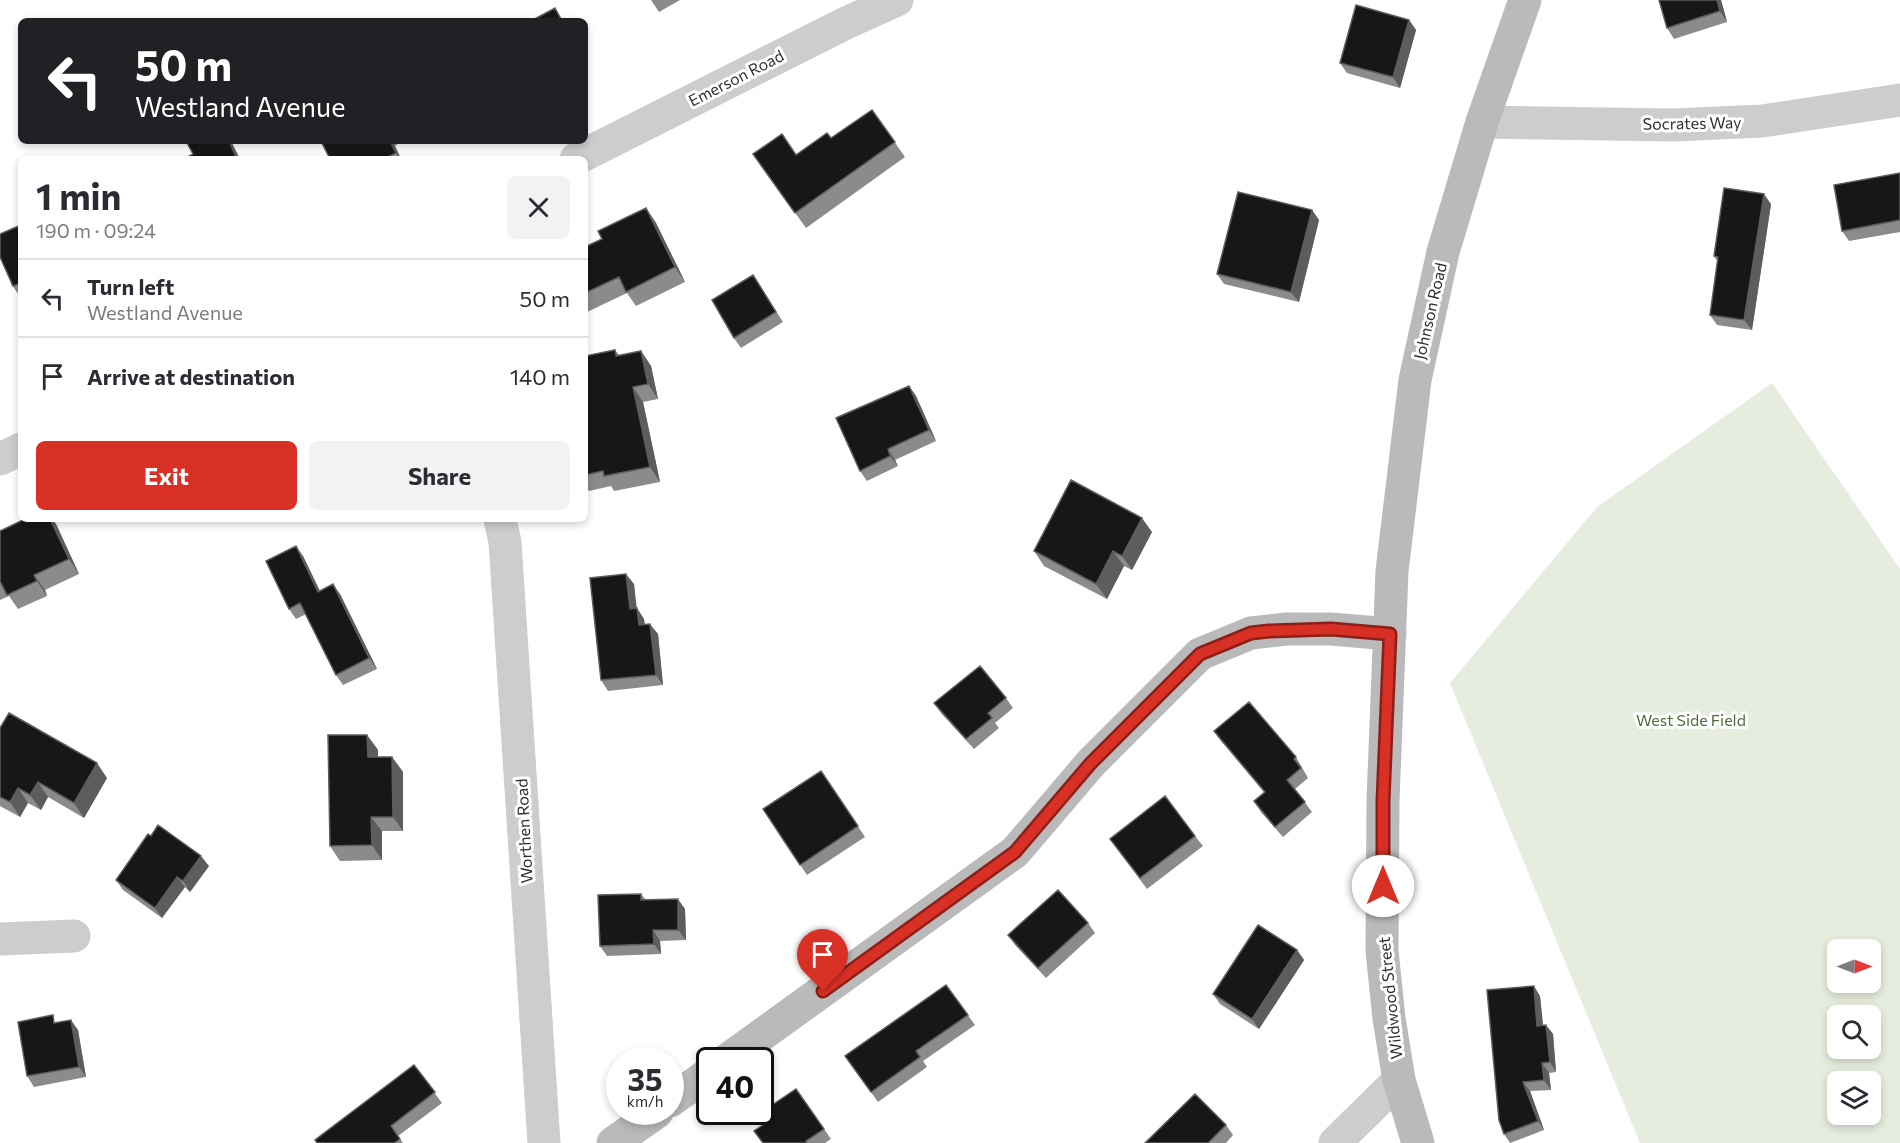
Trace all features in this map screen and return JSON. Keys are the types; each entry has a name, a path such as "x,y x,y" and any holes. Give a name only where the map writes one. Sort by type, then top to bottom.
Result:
{"street":[{"name":"Emerson Road","path":"582,156 836,28 897,0"},
{"name":"Johnson Road","path":"1390,634 1392,571 1414,380 1443,252 1482,122 1525,0"},
{"name":"Socrates Way","path":"1482,122 1674,125 1762,122 1900,100"},
{"path":"0,459 18,450"},
{"name":"Worthen Road","path":"501,522 504,542 517,722 544,1143"},
{"path":"745,1047 1015,852 1091,763 1200,654 1251,633 1275,630 1331,629 1390,634"},
{"name":"Wildwood Street","path":"1390,634 1383,801 1382,951 1389,1018 1399,1080 1418,1143"},
{"path":"0,939 74,936"},
{"path":"1335,1143 1399,1080"},
{"path":"613,1143 639,1125"}],"green space":[{"name":"West Side Field","path":"1772,383 1900,569 1900,1143 1640,1143 1450,683 1597,507"}],"building":[{"path":"1659,0 1717,0 1720,11 1667,28"},
{"path":"1356,5 1409,20 1393,77 1340,63"},
{"path":"555,8 560,18 537,18"},
{"path":"872,110 895,142 795,213 753,154 782,134 796,155 827,133 831,138"},
{"path":"188,144 230,144 236,156 189,156 193,154"},
{"path":"322,144 392,144 396,153 390,156 328,156"},
{"path":"1900,173 1900,220 1842,231 1834,185"},
{"path":"1724,188 1764,194 1744,320 1710,315 1718,257 1714,256"},
{"path":"1238,192 1312,210 1291,292 1217,274"},
{"path":"646,208 675,267 626,292 619,277 588,292 588,246 602,239 598,231"},
{"path":"18,226 18,284 13,286 0,257 0,234"},
{"path":"753,275 776,312 734,338 712,300"},
{"path":"615,350 616,356 641,351 648,384 633,387 650,467 604,476 603,471 588,474 588,355"},
{"path":"909,386 929,430 888,449 890,456 860,471 836,418"},
{"path":"1071,480 1142,518 1122,556 1113,551 1096,584 1034,551"},
{"path":"19,522 51,522 69,559 34,575 37,581 7,595 0,581 0,531"},
{"path":"296,546 318,592 333,584 369,658 336,675 300,603 289,609 266,561"},
{"path":"626,574 630,609 637,608 639,625 650,624 656,675 601,680 590,578"},
{"path":"980,666 1006,698 988,713 992,718 966,739 934,703"},
{"path":"1249,702 1296,757 1294,759 1301,768 1287,780 1305,802 1275,827 1254,801 1265,792 1214,731"},
{"path":"9,713 97,763 74,803 38,782 30,795 18,788 10,802 0,797 0,728"},
{"path":"328,735 367,735 368,757 392,757 393,817 371,817 372,845 330,846"},
{"path":"821,771 858,826 800,865 763,809"},
{"path":"1165,796 1195,836 1140,878 1110,839"},
{"path":"158,825 201,856 183,881 177,877 155,908 116,880 148,834 151,836"},
{"path":"1058,890 1088,923 1038,968 1008,935"},
{"path":"641,894 641,900 678,899 678,930 653,930 654,944 600,946 598,895"},
{"path":"1258,925 1297,950 1252,1019 1213,994"},
{"path":"946,985 968,1015 916,1051 920,1057 871,1092 845,1056"},
{"path":"1534,986 1537,1026 1546,1025 1550,1062 1542,1063 1544,1080 1523,1082 1538,1121 1504,1134 1499,1120 1487,990"},
{"path":"53,1015 54,1023 71,1020 79,1067 27,1076 18,1022"},
{"path":"414,1065 435,1092 391,1126 400,1139 394,1143 317,1143 315,1140"},
{"path":"796,1089 824,1129 806,1141 807,1143 763,1143 754,1131 763,1125 774,1125 774,1104"},
{"path":"1195,1094 1226,1125 1208,1143 1145,1143"}],"route":[{"path":"823,991 1015,852 1091,763 1200,654 1251,633 1287,629 1331,629 1390,634 1383,801 1383,886"}]}
